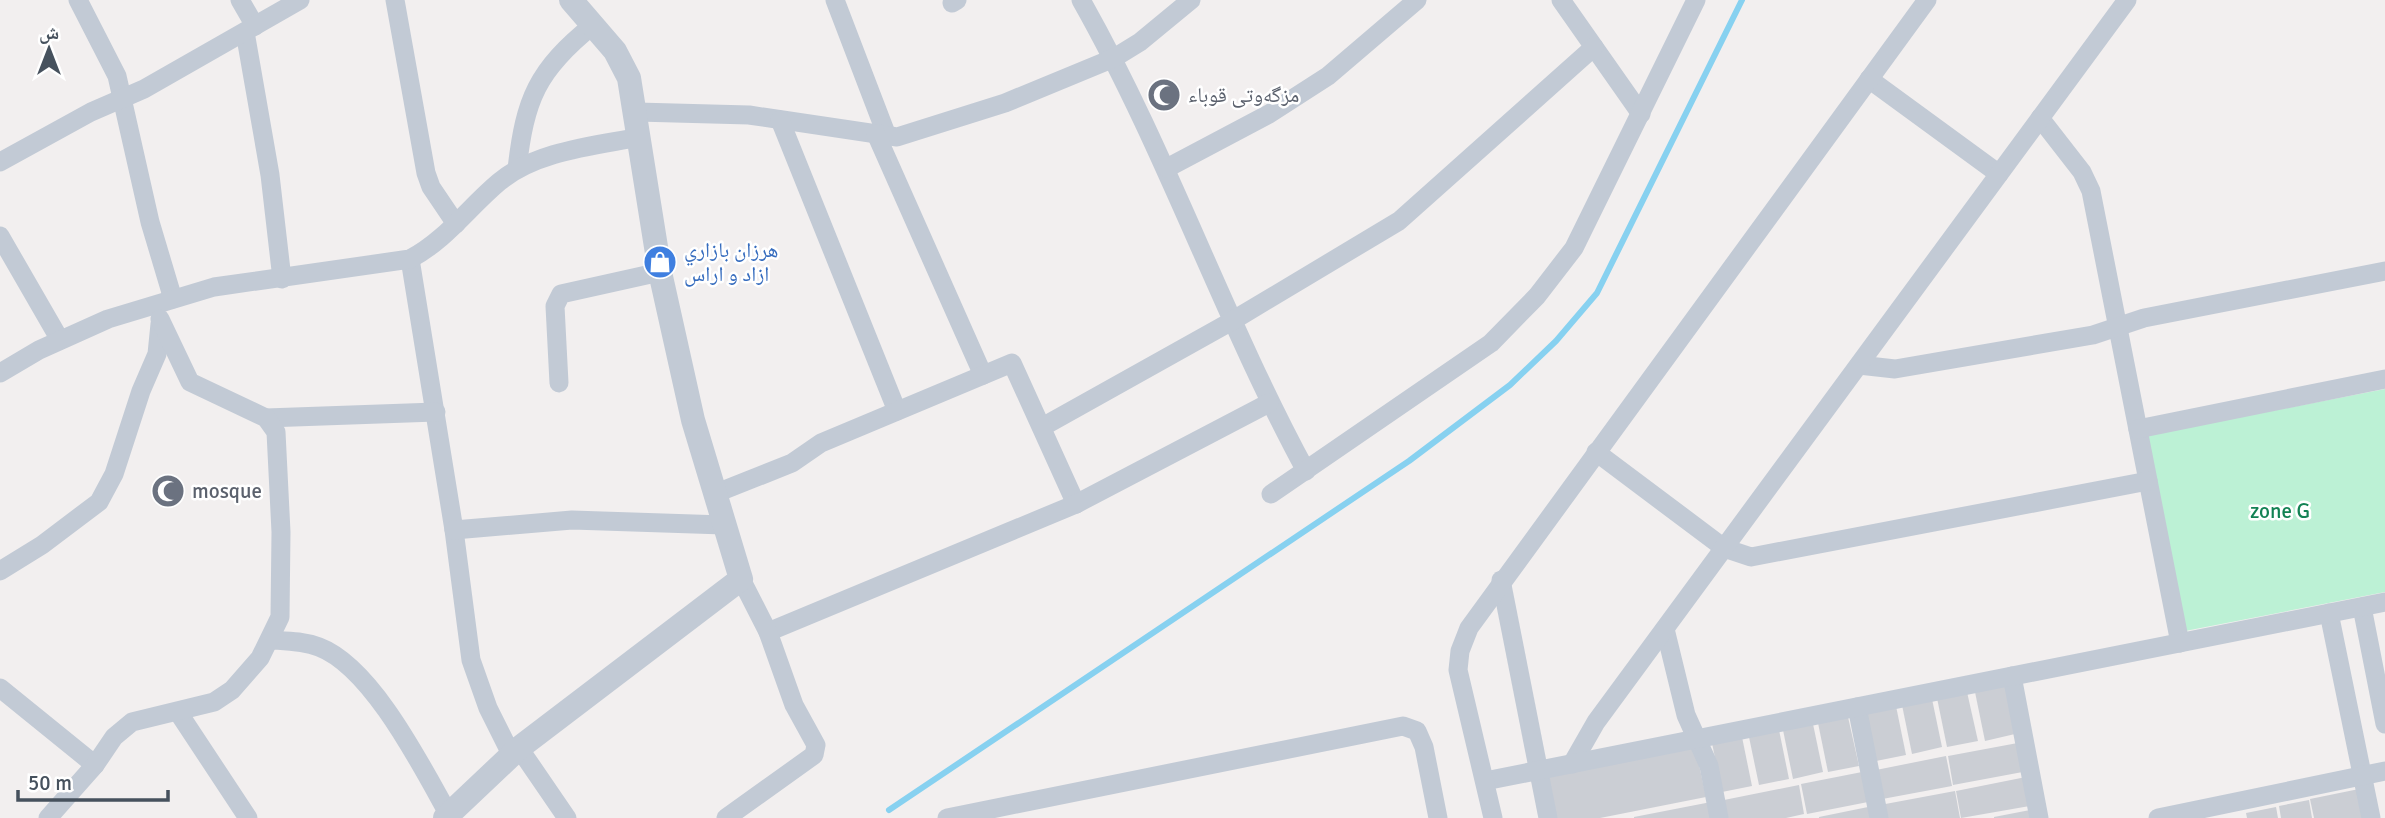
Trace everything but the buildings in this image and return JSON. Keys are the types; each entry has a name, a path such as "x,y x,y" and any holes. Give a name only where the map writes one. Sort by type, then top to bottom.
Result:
{"street":[{"path":"78,0 105,48 124,100 174,355 190,382 266,418 436,412"},
{"path":"240,0 250,29 282,279"},
{"path":"0,162 91,112 124,100 300,0"},
{"path":"395,0 426,173 431,187 456,225"},
{"path":"570,0 615,51 624,69 636,112 660,272 693,420 714,494 741,579 768,632 794,705 816,745 814,755 726,818"},
{"path":"835,0 882,135 983,375"},
{"path":"1081,0 1114,58 1167,168 1269,403 1306,471"},
{"path":"636,112 749,115 897,137 1005,103 1114,58 1140,42 1191,0"},
{"path":"1167,168 1269,114 1328,76 1417,0"},
{"path":"1561,0 1641,114"},
{"path":"1272,495 1491,343 1537,296 1574,248 1696,0"},
{"path":"1493,818 1458,670 1460,651 1469,628 1501,580 1927,0"},
{"path":"1572,764 1596,722 2127,0"},
{"path":"517,169 521,130 533,94 548,66 593,25"},
{"path":"1044,426 1232,321 1399,221 1594,47"},
{"path":"1869,79 1999,174"},
{"path":"2040,118 2082,172 2091,191 2180,643"},
{"path":"780,120 897,411"},
{"path":"0,373 60,340 108,319 164,307 214,287 410,259 433,247 499,181 517,169 537,160 640,137"},
{"path":"2,246 60,340"},
{"path":"410,259 454,530 471,660 488,708 516,752 567,818"},
{"path":"1859,365 1882,369 1910,367 2093,335 2144,318 2385,271"},
{"path":"559,383 555,306 561,294 660,272"},
{"path":"0,571 42,545 99,502 114,474 156,354 164,307"},
{"path":"714,494 792,463 821,443 1012,363 1044,426 1076,504"},
{"path":"2138,429 2385,379"},
{"path":"768,632 1076,504 1269,403"},
{"path":"48,818 95,765 114,737 132,722 214,702 247,676 271,640 280,617 281,532 276,432 266,418"},
{"path":"1596,452 1724,548 1751,557 2148,481"},
{"path":"454,530 572,520 724,526"},
{"path":"271,640 299,641 321,648 362,682 388,711 447,816 516,752 741,579"},
{"path":"1501,580 1548,818"},
{"path":"1485,781 2385,602"},
{"path":"2362,607 2385,724"},
{"path":"2329,613 2371,818"},
{"path":"1665,629 1686,715 1709,766 1719,818"},
{"path":"2012,676 2039,818"},
{"path":"0,688 95,765"},
{"path":"1857,707 1879,818"},
{"path":"178,712 248,818"},
{"path":"958,817 1403,726 1417,731 1424,747 1438,818"},
{"path":"2158,818 2385,771"}],"green space":[{"name":"zone G","path":"2385,389 2385,592 2185,631 2147,435"}],"waterway":[{"path":"889,810 1409,461 1510,385 1556,341 1597,293 1742,0"}],"place":[{"name":"مزگەوتی قوباء","path":"1164,95"},
{"name":"هرزان بازاري ازاد و اراس","path":"660,262"},
{"name":"mosque","path":"168,491"}]}
